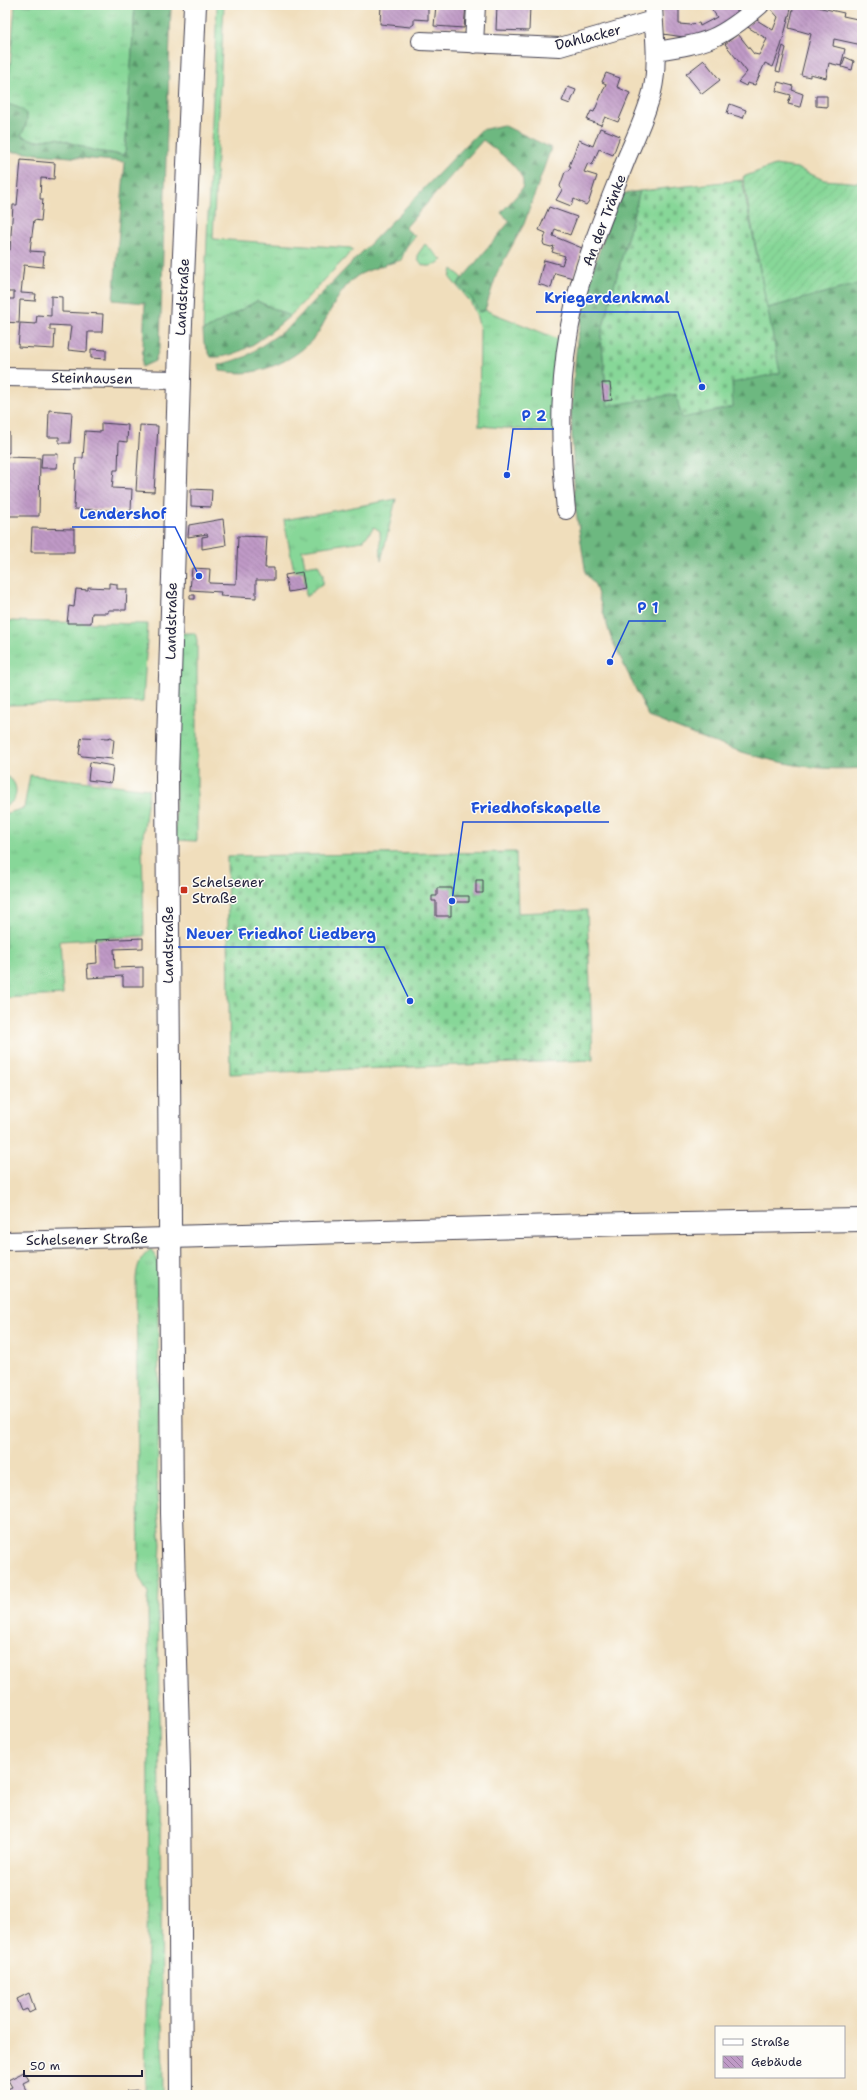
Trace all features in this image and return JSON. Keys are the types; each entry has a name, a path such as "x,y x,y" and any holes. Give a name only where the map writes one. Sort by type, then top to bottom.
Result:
{"main road":[{"name":"Landstraße","path":"181,2095 179,1771 173,1539 167,776 179,380 195,5"},
{"path":"170,1237 627,1224 862,1220"}],"street":[{"path":"474,44 476,5"},
{"path":"656,51 688,46 716,38 737,25 760,5"},
{"name":"Dahlacker","path":"421,41 560,47 653,12"},
{"name":"An der Tränke","path":"566,510 560,434 561,387 567,342 581,283 596,238 649,103 654,81 656,51 653,12"},
{"name":"Steinhausen","path":"5,377 179,380"},
{"name":"Schelsener Straße","path":"5,1241 170,1237"}],"green space":[{"path":"15,5 135,5 125,155 95,151 57,138 36,141 21,136 7,104"},
{"path":"135,5 171,5 160,346 155,361 142,367 145,303 113,300 125,162 5,151 7,104 24,111 26,115 27,119 21,136 36,141 57,138 95,151 125,155"},
{"path":"217,5 224,5 213,239 351,248 353,250 290,316 257,301 203,331"},
{"path":"503,125 551,148 524,224 497,273 485,310 479,312 472,299 458,284 510,221 501,213 520,191 523,182 521,175 510,162 483,140 405,228 411,233 399,257 396,260 362,273 351,281 336,300 315,337 308,344 290,358 271,367 243,373 220,371 219,365 245,357 288,328 481,130"},
{"path":"775,165 797,168 824,180 862,183 862,283 767,308 743,177"},
{"path":"742,180 780,373 732,383 733,407 682,418 676,394 608,406 601,335 640,191"},
{"path":"640,191 601,335 608,406 780,373 767,308 862,283 862,768 834,769 779,762 701,738 649,717 611,638 595,585 586,574 575,505 571,413 577,340 592,272 619,194"},
{"path":"411,233 415,236 407,246 401,260 388,264 398,258"},
{"path":"425,244 442,260 430,266 420,263 418,260 418,254"},
{"path":"452,269 462,277 458,284 472,299 479,312 485,310 561,340 555,432 479,426 480,329 476,314 470,301 450,278"},
{"path":"257,301 290,316 254,344 243,350 222,357 211,357 204,343 203,331"},
{"path":"396,499 381,561 380,531 374,527 363,541 302,550 305,566 318,564 323,575 323,583 306,597 304,571 294,571 284,520"},
{"path":"5,621 148,624 143,702 5,705"},
{"path":"182,633 195,633 197,640 197,841 175,840 178,638"},
{"path":"30,775 149,789 142,844 144,936 60,941 63,995 5,998 5,814 24,808"},
{"path":"5,776 14,783 16,793 14,800 5,807"},
{"path":"516,852 518,913 587,910 593,1060 230,1074 227,856"},
{"path":"151,1249 157,1259 159,1392 157,1499 161,1544 158,1608 163,2095 146,2095 145,2090 149,1804 148,1593 139,1576 136,1279 140,1262"}],"building":[{"path":"381,5 428,5 428,20 414,19 414,24 410,27 380,24"},
{"path":"436,5 466,5 464,28 434,26"},
{"path":"497,5 530,5 529,31 496,30"},
{"path":"550,5 550,7 536,6"},
{"path":"662,5 679,5 679,24 691,25 699,23 700,26 717,17 709,5 750,5 729,25 691,38 663,34"},
{"path":"787,5 791,9 781,46 773,67 765,63 755,85 747,83 746,86 738,82 747,72 725,44 738,34 754,54 759,55 767,39 746,26 755,19 773,30 778,17 768,6"},
{"path":"794,5 818,5 817,7 844,13 843,16 862,20 862,45 834,39 833,46 845,49 841,66 829,63 826,78 810,74 810,77 801,75 811,34 789,28"},
{"path":"783,46 786,48 780,72 776,71"},
{"path":"845,57 854,61 852,70 842,67"},
{"path":"704,60 720,80 702,94 686,74"},
{"path":"606,73 620,78 617,87 630,93 618,122 605,117 601,125 587,120 591,111 594,112 606,84 602,82"},
{"path":"778,82 793,86 792,90 803,94 800,107 788,104 791,95 776,91"},
{"path":"568,87 576,90 570,104 562,101"},
{"path":"816,96 827,96 827,107 816,106"},
{"path":"730,104 746,110 743,118 727,113"},
{"path":"600,128 620,136 613,155 599,149 592,165 588,163 584,172 597,176 589,201 586,205 574,199 571,206 556,200 562,190 560,186 565,172 569,170 571,166 569,166 579,140 593,146"},
{"path":"21,160 55,163 54,179 41,178 40,199 43,199 41,221 34,220 31,242 30,251 44,252 43,267 24,265 21,293 36,294 35,301 20,300 19,323 5,322 5,299 14,299 14,292 5,292 5,249 10,250 13,205 17,205"},
{"path":"549,207 577,217 570,235 555,229 553,236 582,248 573,278 555,273 551,288 538,284 544,260 562,265 565,256 552,252 554,246 551,247 544,245 543,242 546,233 539,230"},
{"path":"51,296 62,297 62,312 103,314 102,332 88,332 87,352 68,350 71,326 50,325 50,330 55,330 54,349 18,347 20,323 36,324 37,315 51,316"},
{"path":"91,349 106,350 106,359 91,358"},
{"path":"602,383 610,383 612,400 604,401"},
{"path":"49,410 72,412 70,443 59,443 59,437 48,437"},
{"path":"101,423 128,425 127,442 119,441 118,470 114,470 112,488 132,489 131,511 74,509 76,458 83,458 85,431 101,432"},
{"path":"140,425 158,426 154,492 136,491"},
{"path":"5,432 9,432 9,453 5,453"},
{"path":"42,454 58,454 57,468 41,468"},
{"path":"5,457 40,458 39,516 5,516"},
{"path":"191,489 212,490 211,507 191,506"},
{"path":"223,519 226,545 202,549 202,537 208,536 207,534 188,537 189,525"},
{"path":"32,528 74,529 74,552 31,552"},
{"path":"238,536 267,537 265,568 274,568 274,580 256,580 256,598 220,596 221,592 190,590 192,568 210,569 209,583 236,584"},
{"path":"302,572 305,589 288,592 285,575"},
{"path":"109,583 117,584 117,589 127,589 126,610 108,610 108,613 92,613 91,623 67,623 69,606 74,607 76,589 88,590 88,587 109,588"},
{"path":"190,595 195,595 195,599 190,599"},
{"path":"83,737 111,737 114,739 112,759 82,756 79,754 81,739"},
{"path":"90,762 113,766 111,783 88,780"},
{"path":"476,880 483,880 483,893 476,893"},
{"path":"437,888 452,888 452,896 469,896 469,902 451,902 451,916 436,916 436,901 432,901 432,896 437,896"},
{"path":"143,938 143,948 114,949 115,968 143,967 143,986 123,986 123,976 88,978 87,964 97,963 96,940"},
{"path":"29,1993 35,2010 29,2013 27,2009 22,2011 17,1999"},
{"path":"24,2072 29,2080 23,2083 29,2095 5,2095 5,2090 12,2087 8,2080"},
{"path":"139,2090 140,2095 126,2095 126,2091"}],"place":[{"name":"Kriegerdenkmal","path":"702,387"},
{"name":"P 2","path":"507,475"},
{"name":"Lendershof","path":"199,576"},
{"name":"P 1","path":"610,662"},
{"name":"Schelsener Straße","path":"184,890"},
{"name":"Friedhofskapelle","path":"452,901"},
{"name":"Neuer Friedhof Liedberg","path":"410,1001"}]}
